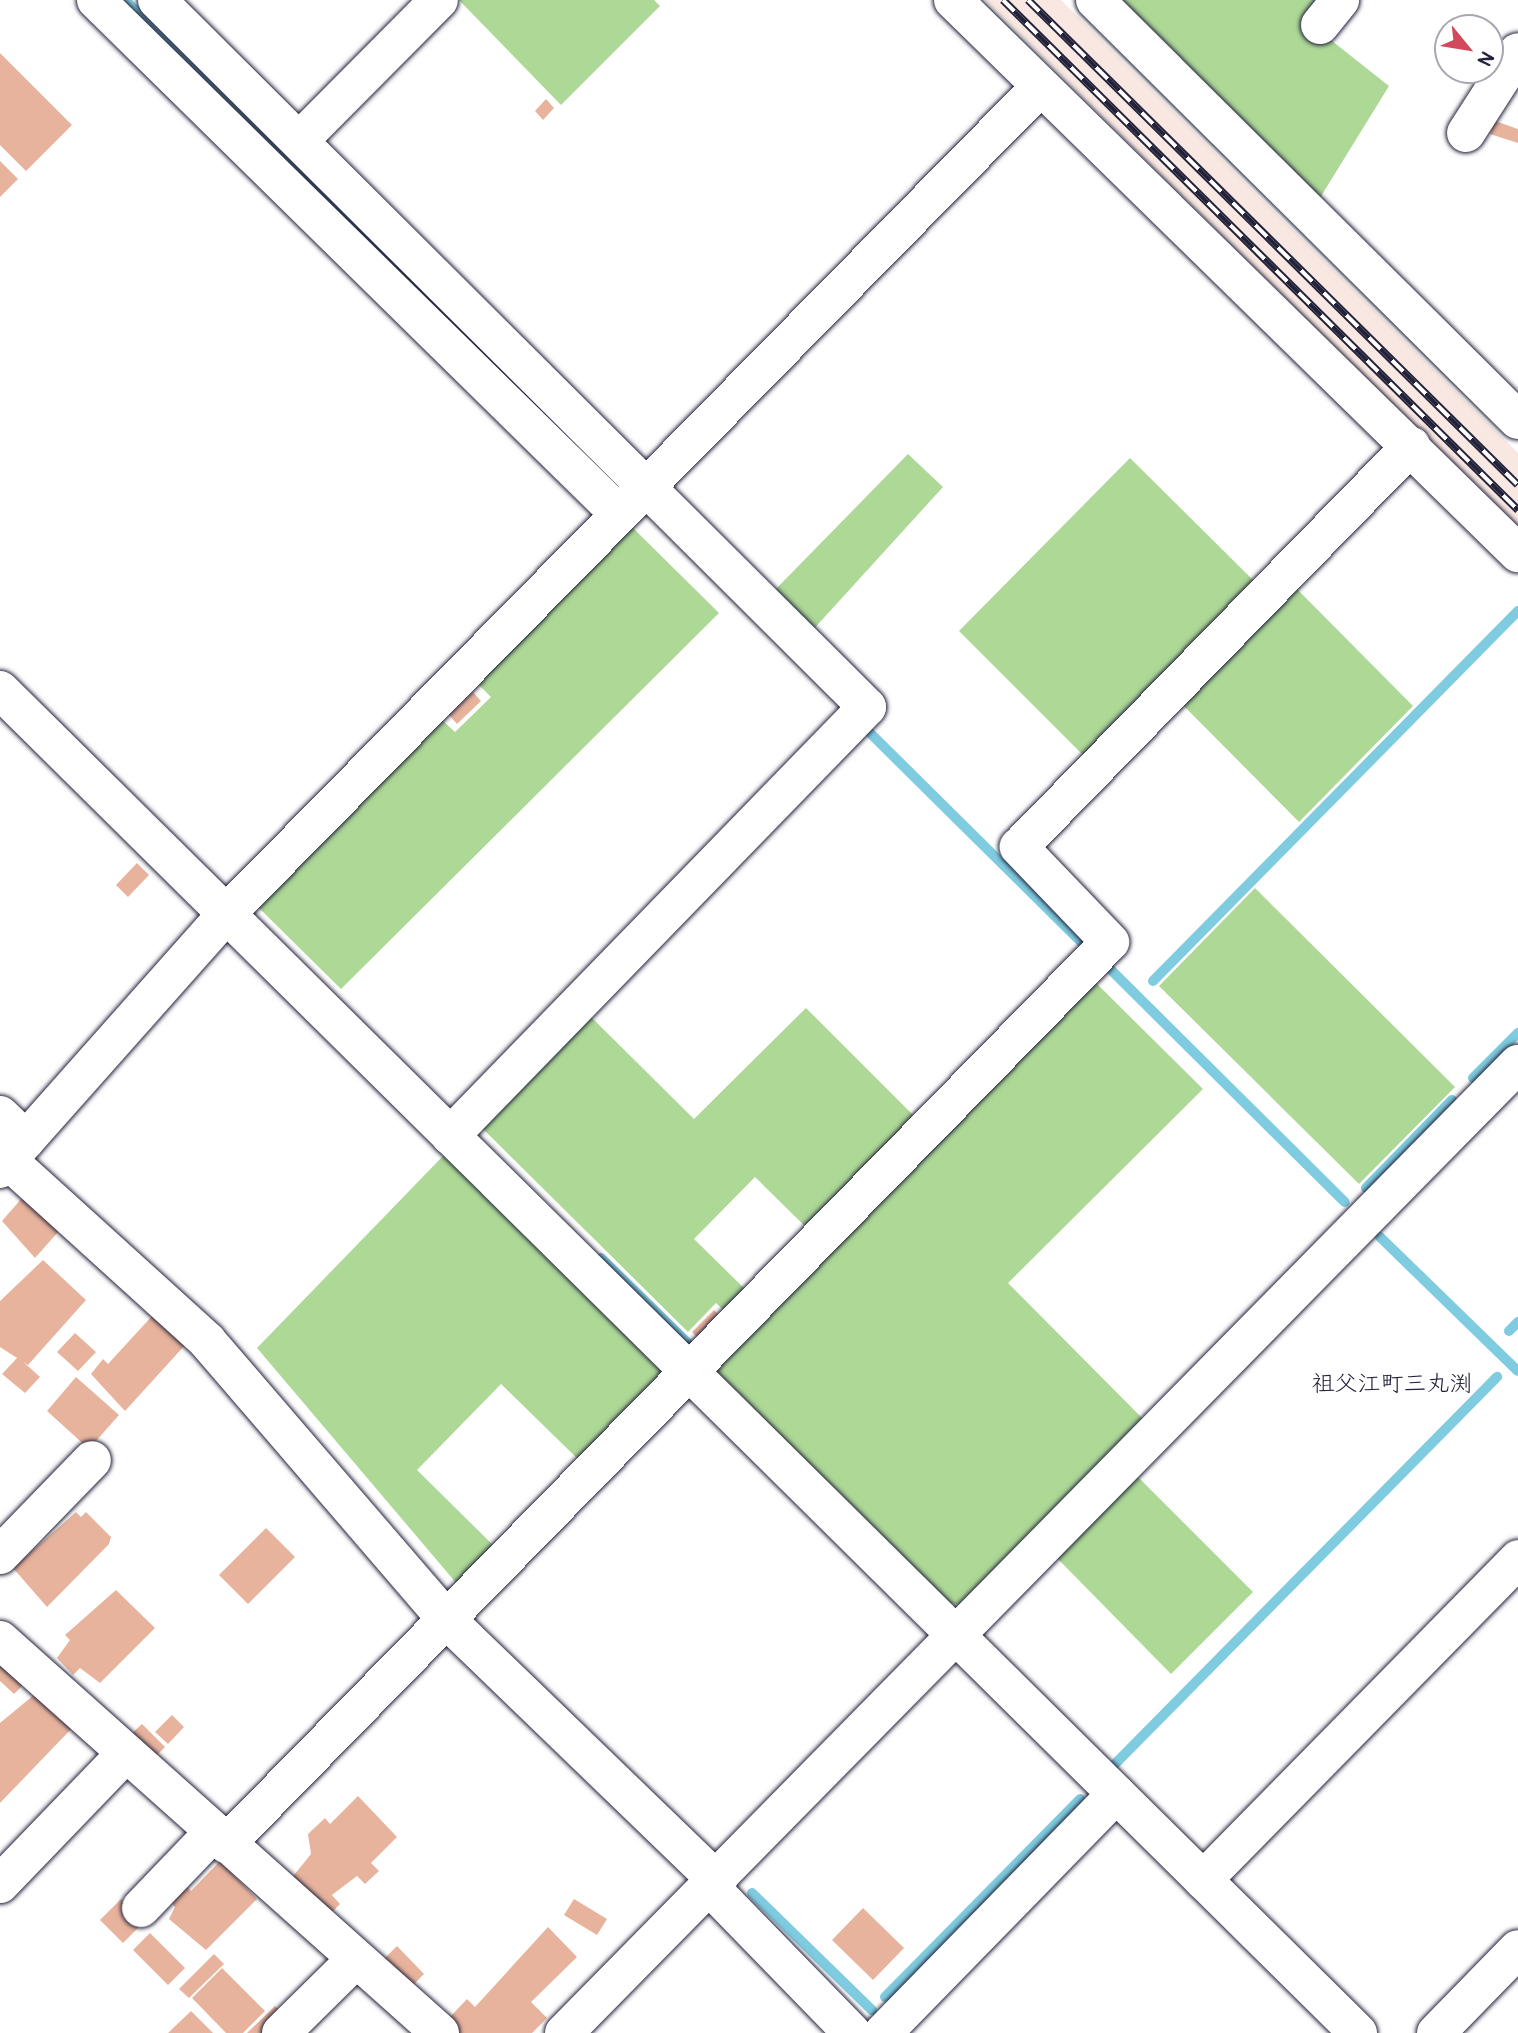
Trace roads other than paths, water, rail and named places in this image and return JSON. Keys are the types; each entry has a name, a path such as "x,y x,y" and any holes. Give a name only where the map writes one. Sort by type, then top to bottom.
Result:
{"street":[{"path":"96,0 619,514"},
{"path":"157,0 648,484 867,707 450,1136"},
{"path":"300,139 439,0"},
{"path":"953,0 1518,553"},
{"path":"1095,0 1518,420"},
{"path":"1466,133 1518,52"},
{"path":"852,2033 715,1886 446,1619 207,1341 7,1147 228,912 1041,87"},
{"path":"141,1909 220,1838 446,1619 1110,942 1019,847 1411,446"},
{"path":"0,690 228,912 688,1373 1358,2033"},
{"path":"564,2033 715,1886 956,1636 1518,1064"},
{"path":"0,1555 92,1460"},
{"path":"1202,1880 1518,1559"},
{"path":"0,1640 440,2033"},
{"path":"0,1884 125,1754"},
{"path":"883,2033 1116,1794"},
{"path":"1436,2033 1518,1949"},
{"path":"281,2033 356,1959"}],"waterway":[{"path":"125,0 417,288"},
{"path":"1153,981 1518,611"},
{"path":"868,731 1086,947"},
{"path":"1107,966 1345,1202"},
{"path":"1473,1078 1518,1033"},
{"path":"1366,1188 1452,1100"},
{"path":"1380,1237 1518,1371"},
{"path":"601,1258 694,1349"},
{"path":"1509,1331 1518,1322"},
{"path":"1115,1764 1497,1377"},
{"path":"885,1997 1080,1799"},
{"path":"752,1893 872,2010"}],"railway":[{"path":"1003,0 1518,510"},
{"path":"1028,0 1518,485"}],"district":[{"name":"祖父江町三丸渕","path":"1392,1384"}]}
